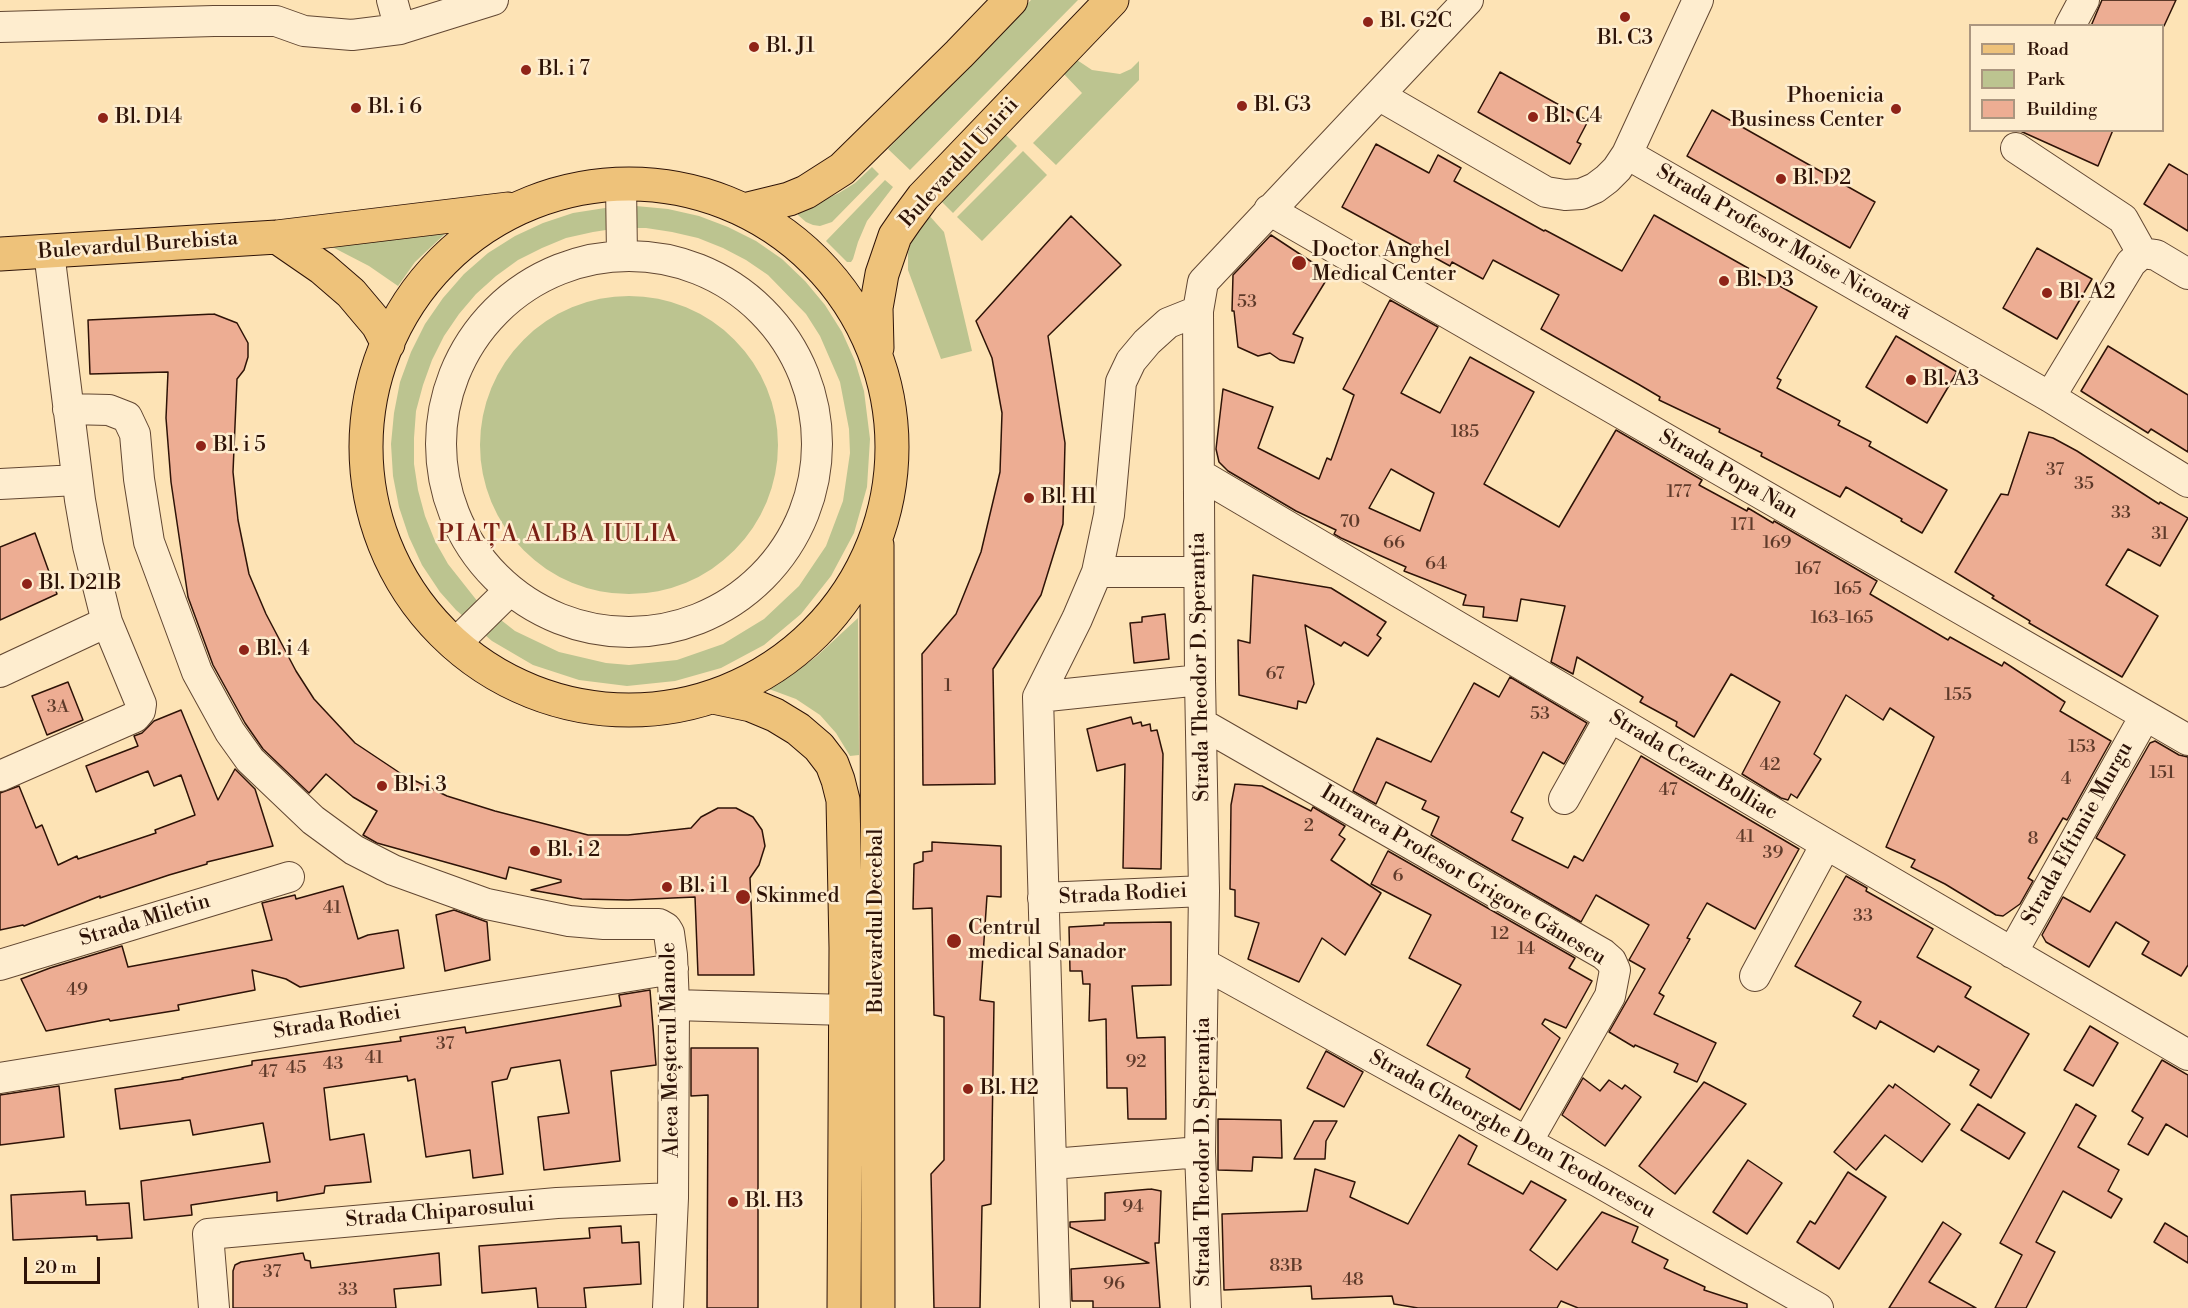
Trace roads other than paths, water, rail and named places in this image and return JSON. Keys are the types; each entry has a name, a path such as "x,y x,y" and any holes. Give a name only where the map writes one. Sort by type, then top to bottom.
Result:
{"main road":[{"path":"744,210 798,195 824,182 842,169 1011,0"},
{"name":"Bulevardul Unirii","path":"877,359 878,292 887,254 895,236 923,197 1112,0"},
{"path":"621,184 650,185 685,190 744,210 784,233 823,268 844,294 858,317 877,359 889,404 892,450 888,496 878,534 852,588 814,634 786,659 761,675 713,696 687,704 646,710 611,710 570,704 543,697 487,670 454,645 426,616 400,577 380,534 371,502 366,462 368,415 374,382 388,344 412,299 445,260 490,224 527,205 578,189 621,184"},
{"name":"Bulevardul Burebista","path":"0,254 277,237 500,211 527,205"},
{"path":"277,237 322,268 351,293 378,325 388,344"},
{"name":"Bulevardul Decebal","path":"878,534 878,1308"},
{"name":"Bulevardul Decebal","path":"713,696 751,705 775,715 798,729 819,747 832,764 843,800 846,1010 844,1308"}],"street":[{"path":"392,0 400,29"},
{"path":"0,27 276,21 304,31 352,35 400,29 493,0"},
{"name":"Strada Theodor D. Speranția","path":"1206,1308 1200,1152 1204,891 1200,680 1198,311 1203,282 1468,0"},
{"path":"1380,96 1546,192 1581,194 1595,189 1617,169 1627,154 1698,0"},
{"path":"2071,24 2084,0"},
{"path":"2016,148 2123,219 2142,253"},
{"name":"Strada Profesor Moise Nicoară","path":"1627,154 2050,397 2188,482"},
{"path":"621,184 622,256"},
{"name":"Strada Popa Nan","path":"1269,210 2188,740"},
{"path":"0,776 135,717 140,711 141,704 107,622 88,546 77,480 49,252"},
{"path":"2142,253 2156,255 2188,274"},
{"path":"2050,397 2131,263 2142,253"},
{"path":"622,256 674,262 706,273 750,300 774,325 794,353 812,402 816,435 813,479 807,504 784,550 761,576 728,603 689,622 647,631 604,630 570,623 531,605 510,590 487,567 472,548 460,527 448,497 442,465 441,432 451,385 472,341 492,315 517,294 544,277 567,267 622,256"},
{"path":"1055,1308 1038,697 1077,619 1097,572 1110,515 1121,382 1131,360 1147,342 1168,323 1198,311"},
{"name":"Aleea Meșterul Manole","path":"68,409 110,410 127,417 135,434 139,479 149,542 197,672 230,732 250,760 313,820 354,850 393,870 487,904 569,921 604,924 659,924 666,928 669,933 673,969 674,1005 673,1198 668,1308"},
{"name":"Strada Cezar Bolliac","path":"1199,474 1826,844 2188,1054"},
{"path":"0,484 77,480"},
{"path":"1097,572 1199,572"},
{"path":"454,645 510,590"},
{"path":"0,672 107,622"},
{"path":"1038,697 1200,680"},
{"name":"Strada Eftimie Murgu","path":"2012,953 2145,716"},
{"path":"1564,800 1610,717"},
{"name":"Intrarea Profesor Grigore Gănescu","path":"1202,724 1603,954 1611,961 1615,970 1610,996 1527,1142"},
{"path":"1755,976 1826,844"},
{"name":"Strada Miletin","path":"0,965 289,877"},
{"name":"Strada Rodiei","path":"1042,898 1204,891"},
{"name":"Strada Gheorghe Dem Teodorescu","path":"1204,964 1527,1142 1818,1308"},
{"name":"Strada Rodiei","path":"0,1078 673,969"},
{"path":"674,1005 846,1010"},
{"path":"1052,1164 1200,1152"},
{"name":"Strada Chiparosului","path":"214,1308 208,1234 557,1203 673,1198"}],"place":[{"name":"Bl. C3","path":"1625,17"},
{"name":"Bl. G2C","path":"1368,22"},
{"name":"Bl. J1","path":"754,47"},
{"name":"Bl. i 7","path":"526,70"},
{"name":"Bl. G3","path":"1242,106"},
{"name":"Bl. i 6","path":"356,108"},
{"name":"Phoenicia Business Center","path":"1896,109"},
{"name":"Bl. C4","path":"1533,117"},
{"name":"Bl. D14","path":"103,118"},
{"name":"Bl. D2","path":"1781,179"},
{"name":"Doctor Anghel Medical Center","path":"1299,263"},
{"name":"Bl. D3","path":"1724,281"},
{"name":"Bl. A2","path":"2047,293"},
{"name":"Bl. A3","path":"1911,380"},
{"name":"Bl. i 5","path":"201,446"},
{"name":"Bl. H1","path":"1029,498"},
{"name":"Bl. D21B","path":"27,584"},
{"name":"Bl. i 4","path":"244,650"},
{"name":"Bl. i 3","path":"382,786"},
{"name":"Bl. i 2","path":"535,851"},
{"name":"Bl. i 1","path":"667,887"},
{"name":"Skinmed","path":"743,897"},
{"name":"Centrul medical Sanador","path":"954,941"},
{"name":"Bl. H2","path":"968,1089"},
{"name":"Bl. H3","path":"733,1202"}],"district":[{"name":"PIAȚA ALBA IULIA","path":"558,535"}]}
